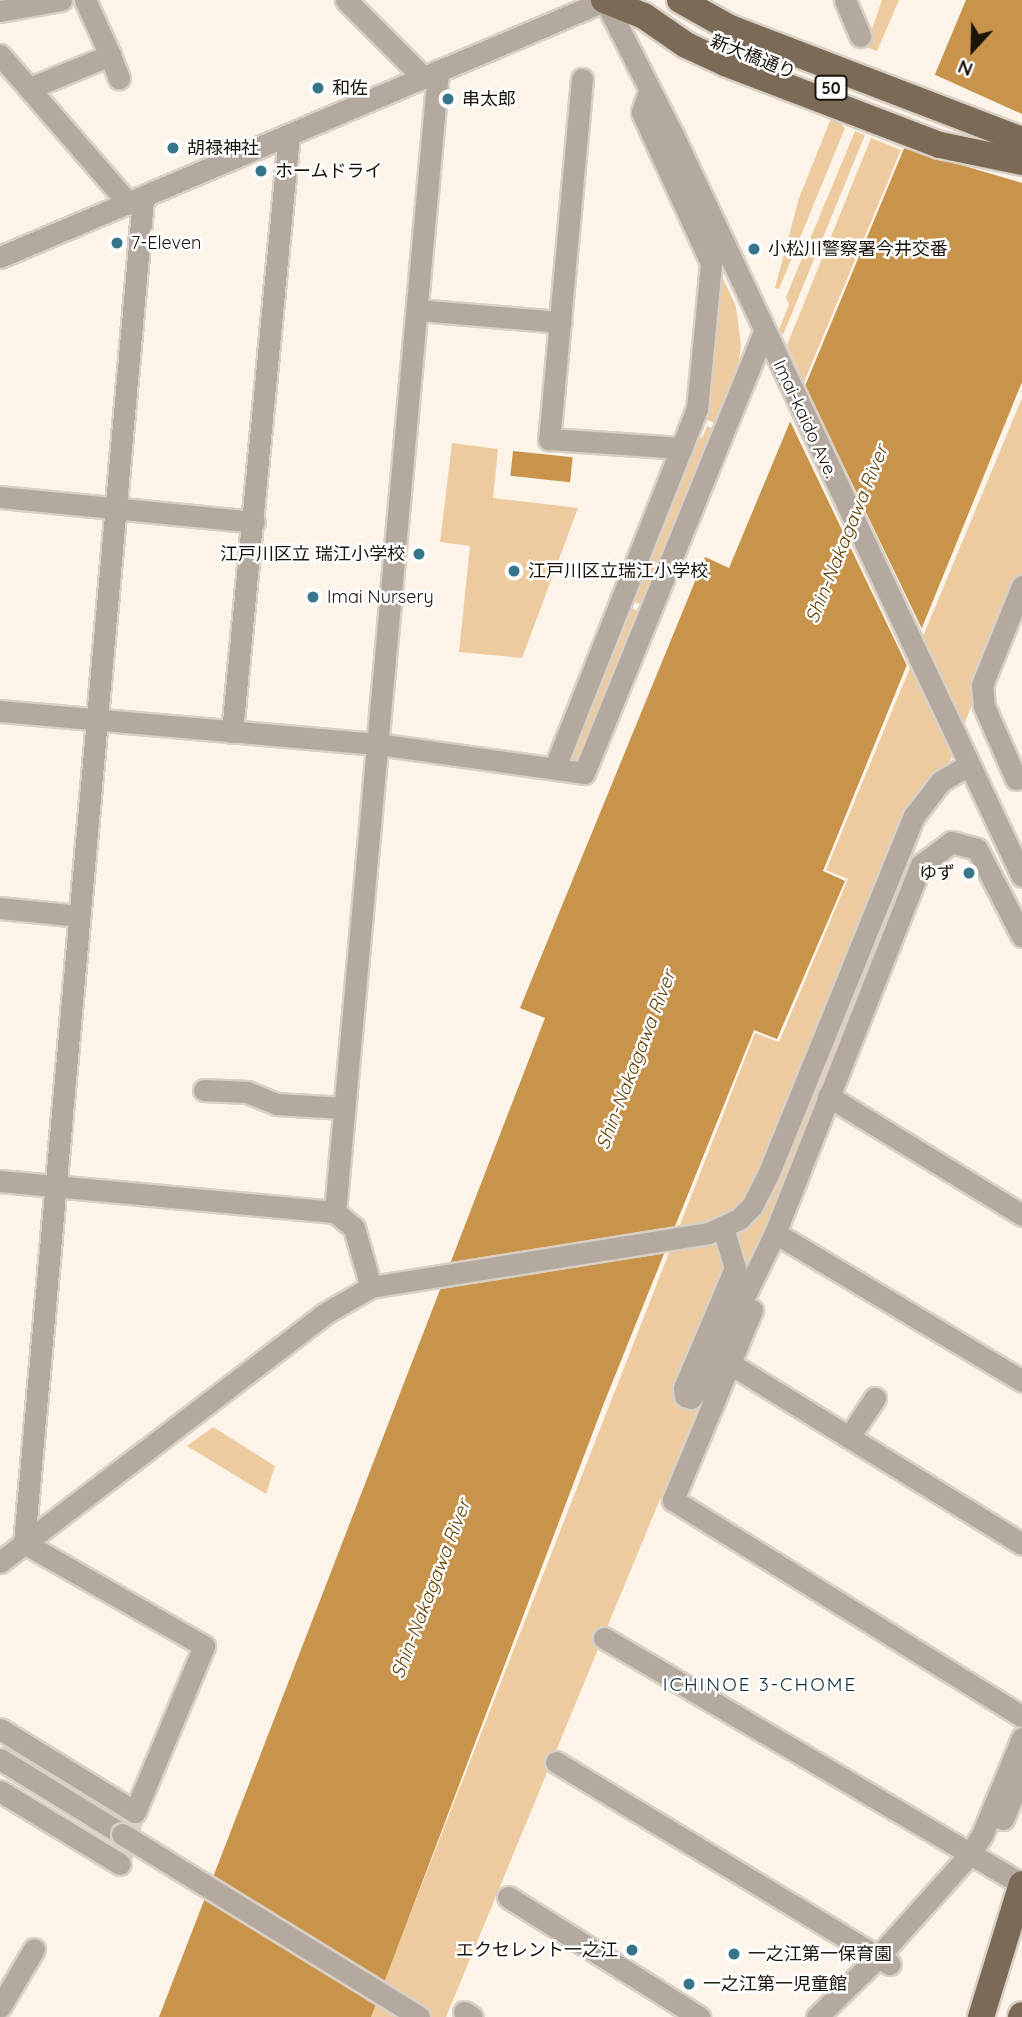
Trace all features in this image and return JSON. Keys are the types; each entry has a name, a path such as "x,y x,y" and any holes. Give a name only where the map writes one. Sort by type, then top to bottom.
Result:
{"main road":[{"name":"50","path":"605,0 644,16 686,45 725,63 940,145 1022,161"},
{"name":"新大橋通り","path":"647,0 723,46 1022,161"},
{"name":"新大橋通り","path":"680,0 730,28 1022,138"},
{"name":"50","path":"709,0 742,16 958,101 1022,138"},
{"path":"981,2017 1022,1884"},
{"path":"1000,2017 1022,1945"}],"street":[{"path":"0,10 61,0"},
{"path":"85,0 119,78"},
{"path":"346,0 430,74"},
{"path":"0,257 605,0"},
{"name":"Imai-kaido Ave.","path":"605,0 650,89 1022,876"},
{"path":"845,0 860,36"},
{"path":"0,55 136,201 115,508 24,1543"},
{"path":"30,89 110,55"},
{"path":"335,1212 418,310 430,74"},
{"path":"582,79 549,439 681,448"},
{"path":"555,767 697,409 711,263 642,112 650,89"},
{"path":"233,732 289,135"},
{"path":"418,310 560,322"},
{"path":"0,711 378,744 584,773 764,332"},
{"path":"0,497 254,522"},
{"path":"1020,783 984,706 982,685 1022,586"},
{"path":"0,1562 324,1314 371,1287 393,1281 715,1231 752,1206 768,1175 914,816 941,781 969,765"},
{"path":"715,1231 735,1268 684,1388 685,1396 691,1398 701,1386 775,1233 921,865 951,842 976,849 1022,936"},
{"path":"0,908 79,916"},
{"path":"204,1090 247,1093 276,1104 344,1108"},
{"path":"828,1096 1022,1215"},
{"path":"0,1181 335,1212 354,1228 371,1287"},
{"path":"775,1233 778,1251 673,1500 1022,1716"},
{"path":"775,1233 1022,1381"},
{"path":"729,1363 1022,1544"},
{"path":"849,1437 875,1398"},
{"path":"0,1729 135,1812 204,1646 24,1543"},
{"path":"604,1638 1022,1884"},
{"path":"975,1858 1022,1738"},
{"path":"0,1759 419,2017"},
{"path":"556,1762 884,1961"},
{"path":"836,2017 975,1858 1022,1774"},
{"path":"0,1791 120,1864"},
{"path":"508,1897 699,2017"},
{"path":"0,2007 34,1949"},
{"path":"817,2017 884,1961"}],"shaded area":[{"path":"882,0 899,0 877,51 866,47"},
{"path":"832,116 845,128 779,289 775,288 799,198"},
{"path":"855,131 865,135 783,335 779,329 789,305 786,297"},
{"path":"871,138 901,150 804,382 787,345"},
{"path":"716,264 736,306 741,346 737,372 717,424 705,419 702,425 696,423"},
{"path":"1022,398 1022,576 694,1417 446,2017 370,2017 755,1033 779,1042 848,879 826,870"},
{"path":"707,426 714,429 642,605 635,602 639,590 634,588 697,436 702,438"},
{"path":"452,443 498,449 493,498 578,508 522,658 459,652 470,546 440,542"},
{"path":"627,606 640,612 580,760 569,759"},
{"path":"213,1427 275,1466 266,1494 187,1446"}],"water":[{"name":"Shin-Nakagawa River","path":"966,0 1022,0 1022,382 823,871 845,881 777,1039 754,1030 604,1403 371,2017 159,2017 545,1018 520,1008 705,557 729,568"},
{"path":"513,451 573,457 570,482 510,476"}],"pier":[{"path":"931,73 1022,114 1022,183 900,147"},
{"path":"803,381 924,633 909,670 788,417"}],"tunnel":[{"path":"120,1864 135,1812"}],"place":[{"name":"和佐","path":"318,88"},
{"name":"串太郎","path":"448,99"},
{"name":"胡禄神社","path":"173,148"},
{"name":"ホームドライ","path":"261,171"},
{"name":"7-Eleven","path":"117,243"},
{"name":"小松川警察署今井交番","path":"754,249"},
{"name":"江戸川区立 瑞江小学校","path":"419,554"},
{"name":"江戸川区立瑞江小学校","path":"514,571"},
{"name":"Imai Nursery","path":"313,597"},
{"name":"ゆず","path":"969,873"},
{"name":"エクセレント一之江","path":"632,1950"},
{"name":"一之江第一保育園","path":"734,1954"},
{"name":"一之江第一児童館","path":"689,1984"}],"district":[{"name":"ICHINOE 3-CHOME","path":"760,1685"}]}
